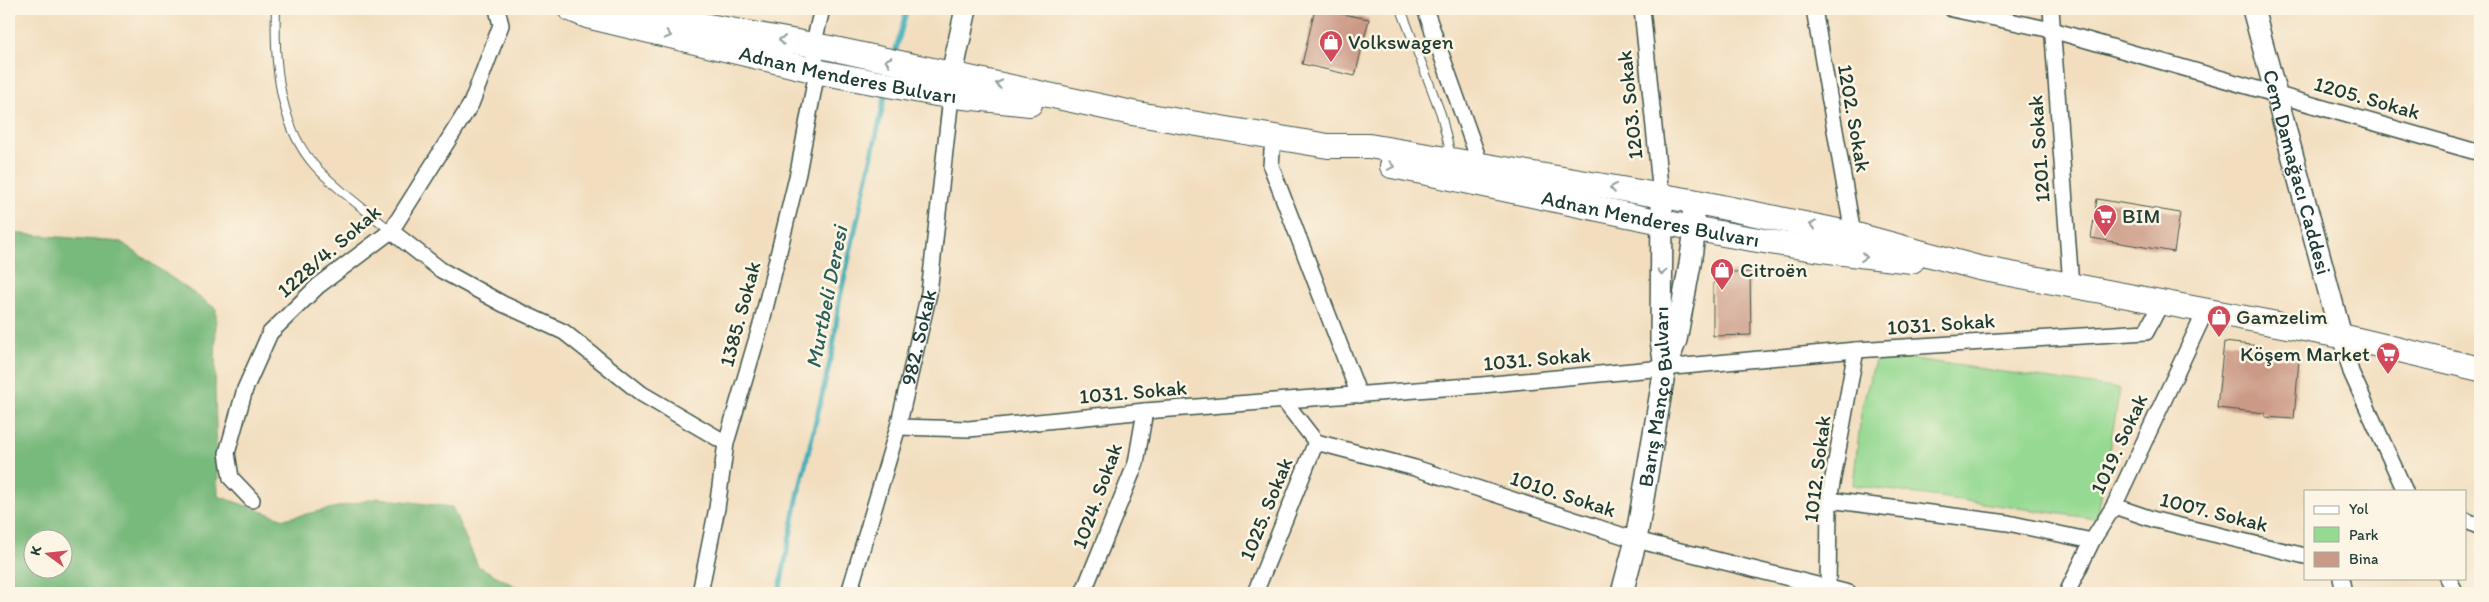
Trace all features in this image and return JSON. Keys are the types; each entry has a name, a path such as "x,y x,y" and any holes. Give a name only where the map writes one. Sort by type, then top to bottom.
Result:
{"main road":[{"name":"Adnan Menderes Bulvarı","path":"570,9 587,16 821,72 944,84 1328,146 1369,146 1692,201 1853,234 1978,268 2341,336 2480,369"},
{"name":"Adnan Menderes Bulvarı","path":"616,9 822,47 944,84"},
{"path":"944,84 966,9"},
{"name":"Cem Damağacı Caddesi","path":"2253,9 2341,336"},
{"name":"Adnan Menderes Bulvarı","path":"1328,146 1366,161 1662,223 1852,255 1978,268"},
{"name":"Barış Manço Bulvarı","path":"1622,593 1636,540 1665,368 1661,340 1661,196"},
{"path":"1665,368 1676,340 1695,228 1692,201"}],"street":[{"name":"1228/4. Sokak","path":"252,500 232,478 227,453 244,389 270,334 318,286 391,231 471,104 502,25 497,9"},
{"path":"822,9 822,47"},
{"path":"1425,9 1481,166"},
{"name":"1203. Sokak","path":"1642,9 1661,196"},
{"name":"1202. Sokak","path":"1814,9 1853,234"},
{"name":"1205. Sokak","path":"1952,9 2052,30 2480,153"},
{"name":"1201. Sokak","path":"2051,9 2070,286"},
{"name":"1385. Sokak","path":"700,593 717,508 726,443 762,321 798,173 821,72 822,47"},
{"name":"982. Sokak","path":"848,593 898,427 929,294 944,84"},
{"path":"1273,136 1271,166 1359,395"},
{"path":"391,231 441,270 503,304 564,332 642,394 726,443"},
{"name":"1031. Sokak","path":"898,427 969,429 1145,411 1359,395 1856,350 2146,332 2161,302"},
{"name":"1019. Sokak","path":"2067,593 2092,541 2114,506 2206,310"},
{"path":"2341,336 2350,372 2405,490"},
{"name":"1012. Sokak","path":"1829,591 1829,500 1856,350"},
{"path":"1284,401 1316,442"},
{"name":"1024. Sokak","path":"1083,593 1136,464 1145,411"},
{"name":"1010. Sokak","path":"1316,442 1415,468 1636,540 1829,591 1849,593"},
{"name":"1025. Sokak","path":"1255,593 1316,442"},
{"path":"1829,500 2008,523 2092,541"},
{"name":"1007. Sokak","path":"2114,506 2155,520 2304,556"},
{"path":"2466,520 2480,526"},
{"path":"2341,580 2344,593"},
{"path":"2449,580 2456,593"}],"lane":[{"path":"276,9 275,39 282,85 294,136 315,166 391,231"},
{"path":"1401,9 1441,114 1452,161"}],"green space":[{"path":"9,233 121,242 216,309 215,392 218,496 284,519 378,498 452,507 478,566 528,593 9,593"},
{"path":"1907,358 2120,389 2097,519 1853,485 1862,406 1875,361"}],"building":[{"path":"1315,9 1369,19 1355,76 1302,64"},
{"path":"2097,199 2180,213 2174,252 2091,238"},
{"path":"1721,272 1750,272 1751,335 1713,336 1713,284"},
{"path":"2224,342 2260,346 2259,355 2299,359 2294,419 2265,417 2265,413 2217,408"}],"waterway":[{"name":"Murtbeli Deresi","path":"894,56 907,9"},
{"name":"Murtbeli Deresi","path":"779,593 797,500 833,349 839,302 886,92"}],"place":[{"name":"Volkswagen","path":"1331,63"},
{"name":"BIM","path":"2105,237"},
{"name":"Citroën","path":"1722,291"},
{"name":"Gamzelim","path":"2219,338"},
{"name":"Köşem Market","path":"2388,375"}]}
